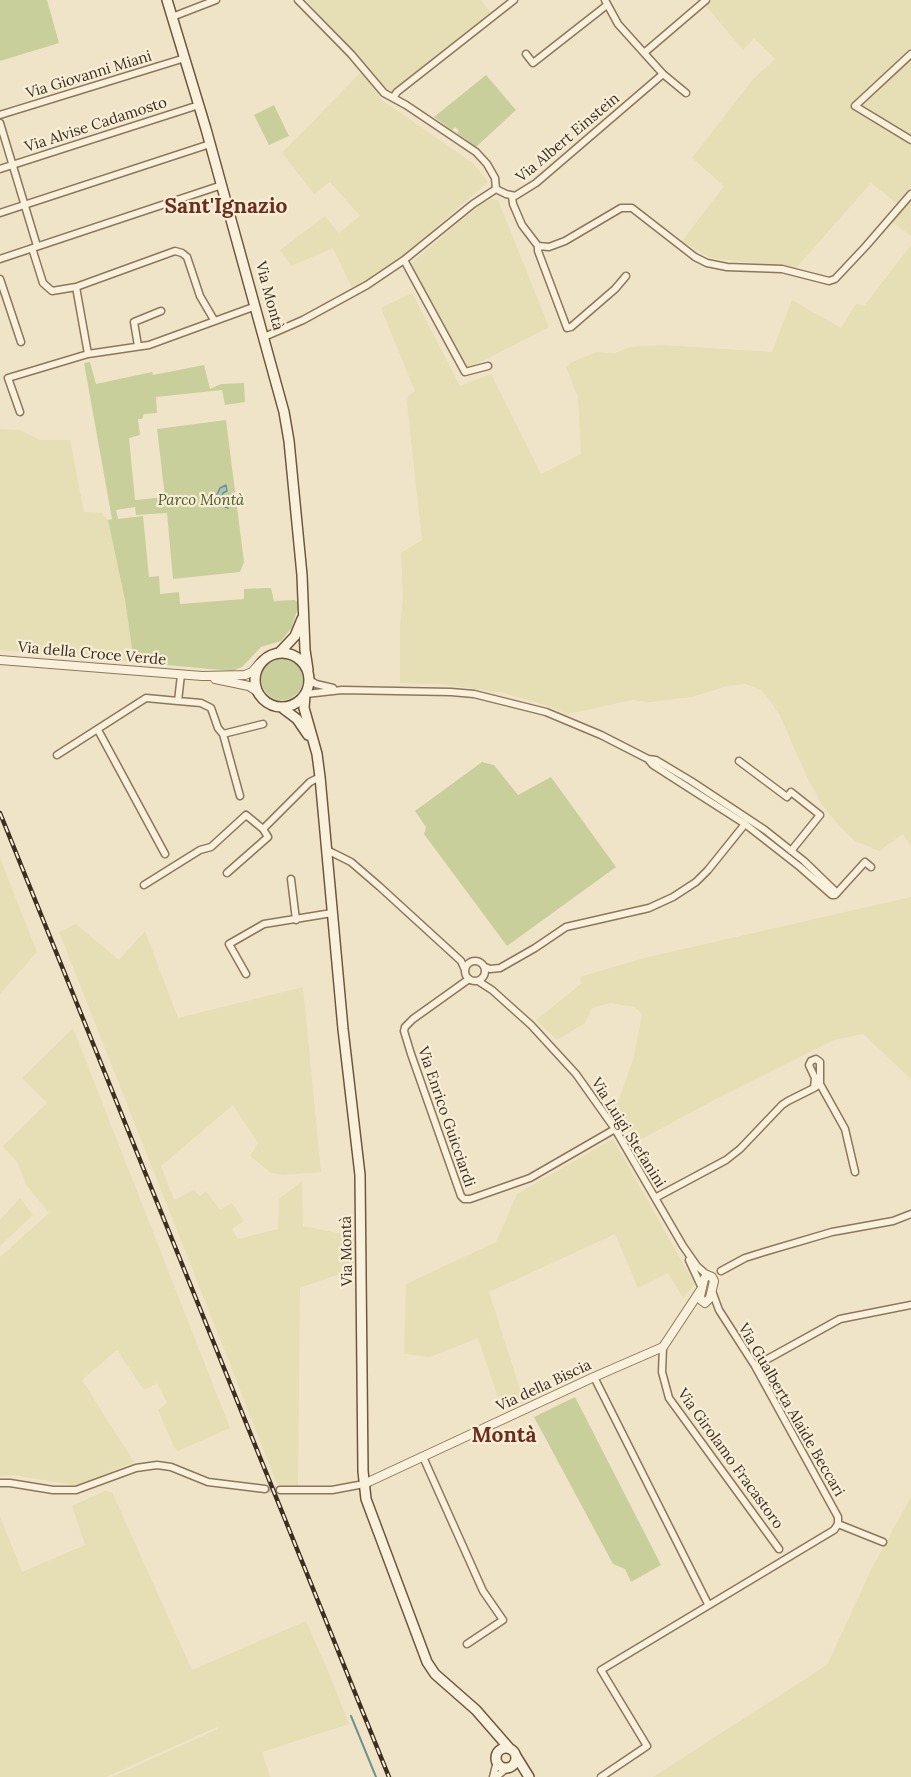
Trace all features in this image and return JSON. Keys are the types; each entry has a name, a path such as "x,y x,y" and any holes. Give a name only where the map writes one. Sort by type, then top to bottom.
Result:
{"main road":[{"name":"Via Montà","path":"167,0 256,306 284,412 289,441 305,608 305,651 309,675 304,708 316,750 320,777 360,1175 366,1499 427,1662 435,1674 484,1719 513,1753 528,1777"},
{"name":"Via Montà","path":"260,663 272,654 280,652 295,636 305,608"},
{"path":"280,652 300,659 309,675"},
{"path":"258,692 255,675 260,663"},
{"name":"Via Montà","path":"258,692 263,700 280,707 297,719 316,750"},
{"path":"280,707 294,705 305,694"},
{"name":"Via Montà","path":"484,1719 498,1757"},
{"path":"509,1768 515,1763 513,1753 502,1749 498,1757 501,1766 528,1777"}],"street":[{"path":"172,17 216,0"},
{"path":"264,337 341,300 404,260 472,204 496,189 494,173 476,152 384,93 351,54 298,0"},
{"path":"393,98 397,92 514,0"},
{"path":"644,53 706,0"},
{"path":"526,54 533,63 606,3 618,24 663,74 686,93"},
{"path":"911,54 855,106 911,140"},
{"name":"Via Giovanni Miani","path":"0,115 185,58"},
{"name":"Via Albert Einstein","path":"496,189 512,196 536,183 663,74"},
{"name":"Via Alvise Cadamosto","path":"0,169 199,105"},
{"path":"0,123 25,205 43,283 52,291 76,287 175,251 187,257 200,296 214,320"},
{"path":"0,213 210,144"},
{"path":"0,259 222,185"},
{"path":"538,246 549,247 565,241 621,208 632,208 707,263 727,267 782,269 829,281 835,279 911,194"},
{"path":"512,196 522,225 538,246 537,251 567,328 609,295 626,276"},
{"path":"404,260 465,372 488,366"},
{"path":"0,279 21,342"},
{"path":"76,287 88,354"},
{"path":"20,412 9,378 88,354 149,345 256,306"},
{"path":"138,346 134,322 161,311"},
{"name":"Via della Croce Verde","path":"0,660 202,676 245,675 252,672 260,663"},
{"name":"Via della Croce Verde","path":"178,701 181,675"},
{"path":"309,675 316,684 342,690"},
{"name":"Via della Croce Verde","path":"202,676 249,686 258,692"},
{"path":"305,694 342,690 451,692 509,702 562,718 648,759 656,760 726,803 791,851 836,894"},
{"path":"57,755 146,698 206,705 213,712 218,728 223,734 240,796"},
{"path":"223,734 263,724"},
{"path":"98,730 165,854"},
{"path":"648,759 653,765 745,824 829,893 836,894"},
{"path":"739,761 787,797 791,792 820,815 791,851 792,857 797,860 800,867"},
{"path":"263,829 310,782 320,777"},
{"path":"726,803 745,824 763,829"},
{"path":"144,885 200,850 211,847 246,815 263,829 268,837 227,873"},
{"path":"478,981 482,979 485,971 500,968 566,927 649,908 673,897 696,882 708,870 745,824"},
{"path":"327,850 341,856 362,871 461,961 469,979"},
{"path":"778,850 791,851"},
{"path":"836,894 866,862 871,867"},
{"path":"291,879 296,920"},
{"path":"246,974 229,944 264,924 332,913"},
{"path":"461,961 477,962 485,971"},
{"path":"465,970 469,963"},
{"name":"Via Luigi Stefanini","path":"485,971 492,990"},
{"name":"Via Luigi Stefanini","path":"469,979 478,981 492,990 559,1054 615,1129 683,1246 697,1266 711,1277"},
{"name":"Via Enrico Guicciardi","path":"469,979 412,1019 404,1031 460,1196 470,1199 530,1178 615,1129"},
{"path":"655,1198 726,1160 740,1149 782,1105 817,1086 845,1129 855,1172"},
{"path":"719,1310 700,1298 704,1280 745,1258 821,1235 893,1221 911,1214"},
{"name":"Via Luigi Stefanini","path":"683,1246 702,1288"},
{"path":"687,1311 710,1298 711,1277"},
{"path":"663,1347 702,1288"},
{"name":"Via Gualberta Alaide Beccari","path":"712,1291 719,1310 755,1366 838,1517 838,1524"},
{"path":"755,1366 840,1319 911,1305"},
{"name":"Via della Biscia","path":"364,1484 663,1347"},
{"name":"Via Girolamo Fracastoro","path":"663,1347 662,1372 669,1398 779,1549"},
{"path":"594,1377 708,1604"},
{"path":"423,1457 483,1591 503,1620 466,1644"},
{"path":"0,1483 53,1490 76,1490 136,1468 157,1464 171,1467 208,1482 265,1489"},
{"path":"280,1490 332,1490 364,1484"},
{"path":"601,1777 647,1746 601,1670 834,1530 838,1524 883,1542"},
{"path":"494,1777 498,1757"},
{"path":"494,1777 509,1768"}],"shaded area":[{"path":"306,0 481,0 492,14 393,93 380,82"},
{"path":"712,0 911,0 911,236 892,222 903,208 871,183 796,268 710,258 682,241 724,186 692,158 753,79 775,59 754,38 743,50 706,6"},
{"path":"361,72 383,101 473,163 488,182 394,263 353,290 333,248 291,266 280,250 325,216 339,233 360,216 330,182 314,194 282,153"},
{"path":"490,199 498,200 549,327 469,368 464,367 409,265 482,203"},
{"path":"911,245 911,846 903,834 879,851 855,841 841,828 822,805 780,716 769,699 761,690 745,684 727,686 692,697 650,702 633,700 567,714 504,693 440,684 400,683 400,626 403,598 401,553 422,540 407,403 408,396 415,391 381,308 412,293 460,386 491,374 541,474 581,454 578,397 566,367 572,362 597,352 615,353 630,347 662,345 772,352 792,300 841,328 856,304 864,306"},
{"path":"0,429 20,430 40,440 70,440 84,512 102,513 108,520 125,600 134,662 0,650"},
{"path":"0,858 37,952 0,994"},
{"path":"911,897 911,1079 863,1034 834,1040 636,1142 611,1106 619,1099 633,1060 642,1014 635,1007 610,1003 592,1008 585,1023 557,1040 536,1020 582,983 580,977 644,958"},
{"path":"76,924 119,960 145,931 178,1018 303,987 321,1172 284,1175 271,1173 250,1156 258,1143 233,1105 161,1166 174,1200 194,1190 200,1196 206,1191 220,1210 232,1203 244,1221 232,1229 238,1239 278,1229 279,1199 302,1181 303,1226 357,1237 359,1267 300,1288 298,1486 278,1486 59,932"},
{"path":"73,1028 230,1428 178,1451 174,1447 158,1410 167,1403 157,1383 144,1390 117,1350 82,1380 134,1462 84,1483 73,1485 13,1475 0,1476 0,1257 49,1213 27,1186 17,1162 3,1146 47,1103 22,1078"},
{"path":"613,1139 695,1285 683,1298 668,1273 638,1288 615,1234 489,1292 524,1402 503,1412 478,1338 430,1357 404,1354 406,1284 496,1242 517,1194"},
{"path":"20,1198 33,1215 0,1246 0,1220"},
{"path":"105,1491 112,1492 192,1670 306,1621 349,1724 262,1752 270,1777 112,1777 218,1729 217,1727 106,1777 0,1777 0,1516 22,1572 85,1545 72,1506"},
{"path":"911,1497 911,1777 653,1777 827,1665 873,1566"}],"green space":[{"path":"0,0 47,0 59,43 0,61"},
{"path":"486,75 516,110 476,147 457,133 459,131 455,127 452,130 434,117"},
{"path":"274,105 289,136 269,145 254,115"},
{"name":"Parco Montà","path":"90,362 96,384 152,372 153,375 204,365 210,389 221,384 244,383 245,402 225,405 222,390 156,397 157,413 144,414 142,419 138,419 140,435 129,438 135,500 165,497 157,429 226,420 244,562 240,572 173,579 167,513 136,515 135,507 116,510 118,519 143,516 149,577 159,576 160,594 179,592 180,604 244,599 244,589 271,588 274,601 295,600 299,604 292,627 281,641 261,647 242,667 232,671 134,662 125,600 108,520 112,519 84,363"},
{"path":"282,658 290,659 297,664 302,671 302,687 297,694 290,699 282,700 274,699 267,694 262,687 261,679 262,671 267,664 274,659"},
{"path":"482,762 494,765 518,795 551,777 616,867 507,946 424,834 426,827 415,811"},
{"path":"575,1397 661,1565 631,1582 625,1569 613,1564 534,1417"}],"water":[{"path":"226,485 227,491 222,497 228,502 228,508 218,504 216,497 220,488"}],"waterway":[{"path":"351,1716 376,1777"}],"tunnel":[{"path":"265,1489 280,1490"}],"railway":[{"path":"0,813 389,1777"}],"district":[{"name":"Sant'Ignazio","path":"226,207"},
{"name":"Montà","path":"504,1436"}]}
